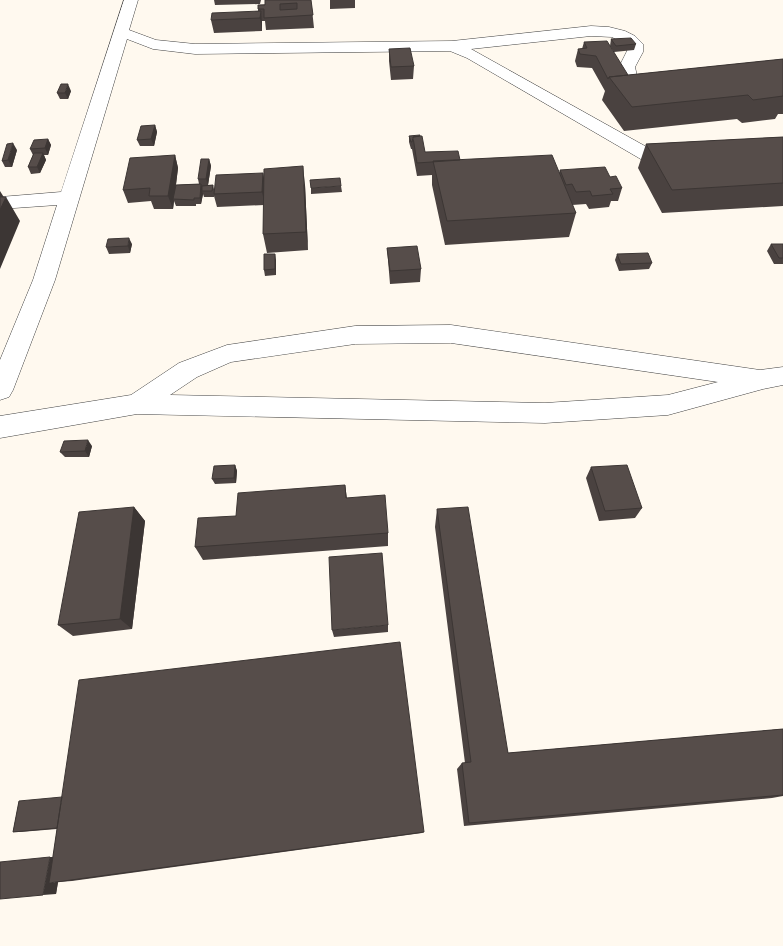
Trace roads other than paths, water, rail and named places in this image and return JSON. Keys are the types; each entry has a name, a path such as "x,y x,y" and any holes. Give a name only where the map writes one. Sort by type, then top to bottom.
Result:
{"street":[{"path":"0,390 44,280 131,0"},
{"path":"122,32 146,43 184,49 452,46 591,31 614,31 635,44 635,52 627,61 626,69 637,92"},
{"path":"452,46 473,56 658,161 696,158"},
{"path":"0,203 70,198"},
{"path":"137,404 188,370 227,354 355,335 451,334 773,377"},
{"path":"0,427 137,404 545,413 668,404 773,377"}]}
